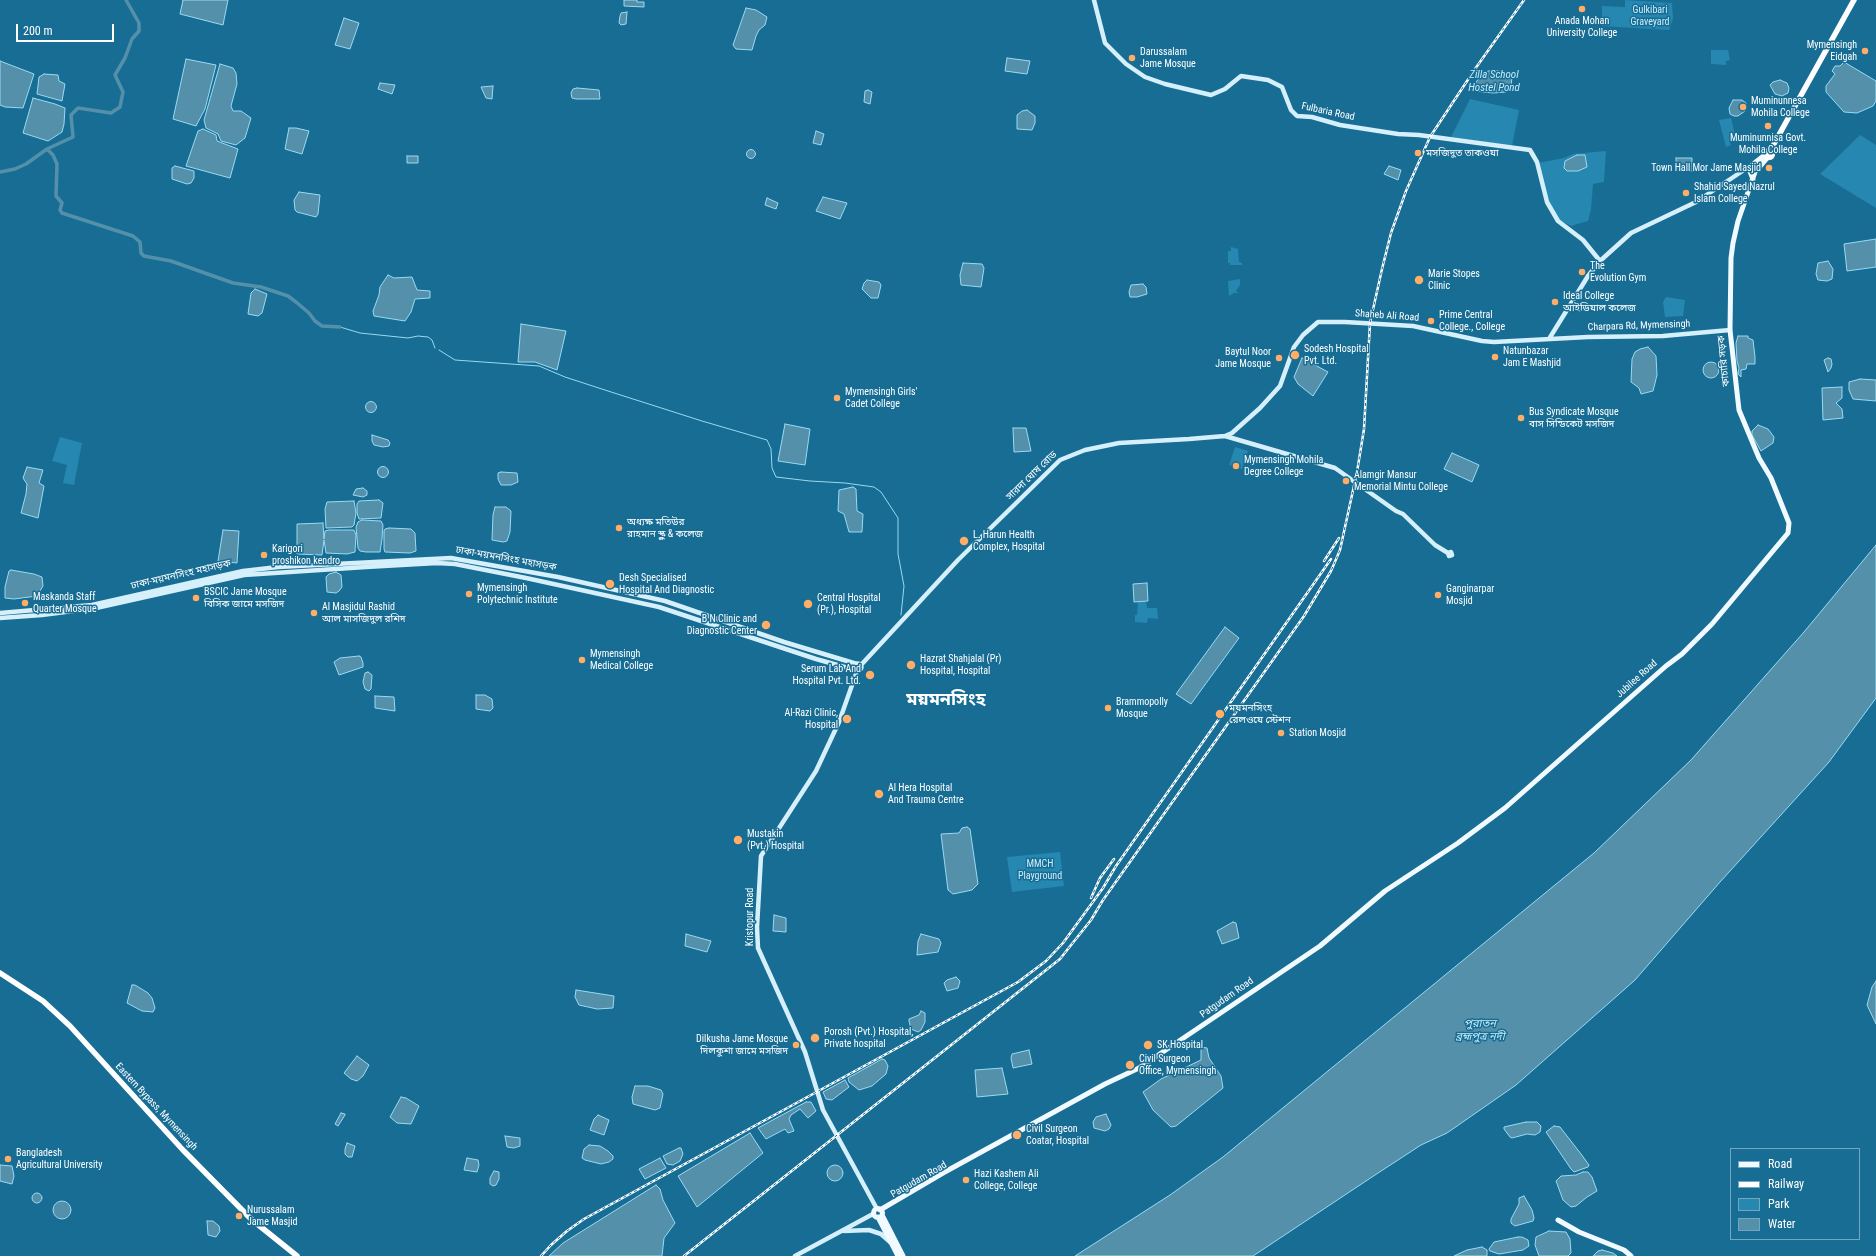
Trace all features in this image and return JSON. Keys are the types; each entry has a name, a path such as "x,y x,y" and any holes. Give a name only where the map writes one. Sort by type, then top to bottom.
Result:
{"highway":[{"path":"1768,154 1854,0"},
{"name":"Eastern Bypass, Mymensingh","path":"0,973 43,1001 70,1026 182,1149 250,1219 297,1256"}],"main road":[{"name":"Fulbaria Road","path":"1094,0 1105,43 1126,64 1145,77 1165,84 1210,95 1225,89 1241,76 1268,80 1282,87 1291,110 1297,116 1340,125 1398,134 1419,135 1530,150 1537,162 1547,202 1558,221 1583,240 1600,261"},
{"name":"কাচারি সড়ক","path":"1768,154 1753,170 1753,180 1738,222 1733,243 1731,258 1730,330 1739,410 1757,453 1771,478 1784,507 1789,523 1788,533"},
{"path":"1549,339 1588,276 1600,261 1631,233 1696,202 1741,172 1753,170"},
{"name":"Shaheb Ali Road","path":"1225,436 1232,433 1271,397 1280,386 1294,347 1303,335 1318,322 1413,326 1482,341 1494,342 1549,339"},
{"name":"Charpara Rd, Mymensingh","path":"1549,339 1663,336 1730,330"},
{"path":"1225,436 1335,468 1396,511 1403,514 1435,545 1448,553"},
{"name":"সারদা ঘোষ রোড","path":"856,670 861,670 859,664 958,560 1064,457 1085,450 1119,442 1225,436"},
{"name":"Jubilee Road","path":"1483,823 1505,808 1666,666 1682,654 1712,624 1788,533"},
{"name":"ঢাকা-ময়মনসিংহ মহাসড়ক","path":"0,613 92,605 243,570 451,558 558,577 665,601 784,642 859,664"},
{"name":"ঢাকা-ময়মনসিংহ মহাসড়ক","path":"0,618 42,615 103,606 244,575 366,566 455,564 659,607 816,659 856,670"},
{"name":"Kristopur Road","path":"856,670 839,722 816,771 761,856 757,927 758,948 805,1052 823,1110 903,1256"},
{"name":"Patgudam Road","path":"879,1213 965,1162 1105,1084 1139,1068 1214,1019 1320,946 1385,891 1458,843 1483,823"},
{"path":"795,1256 840,1231 879,1213"},
{"name":"Kristopur Road","path":"879,1213 890,1242 898,1256"},
{"path":"1558,1220 1579,1232 1624,1250 1632,1256"},
{"path":"840,1231 857,1229 869,1230 881,1234 890,1242"}],"green space":[{"name":"Gulkibari Graveyard","path":"1625,0 1672,3 1673,19 1669,30 1602,26 1602,6 1625,7"},
{"path":"1711,50 1728,50 1730,60 1726,61 1726,65 1711,64"},
{"path":"1470,99 1519,110 1512,146 1451,137"},
{"path":"1731,118 1736,139 1729,140 1731,145 1726,147 1719,120"},
{"path":"1860,135 1876,145 1876,208 1820,174"},
{"path":"1606,151 1604,182 1593,184 1591,209 1588,221 1571,226 1558,219 1548,199 1538,163 1564,158 1573,154"},
{"path":"1231,247 1238,249 1239,262 1242,263 1242,265 1230,265 1230,263 1228,263 1228,251 1231,251"},
{"path":"1240,279 1240,285 1236,291 1239,293 1234,293 1229,296 1228,281"},
{"path":"1666,297 1685,300 1683,316 1665,317 1663,302"},
{"path":"60,437 82,443 74,485 63,483 67,465 52,461"},
{"path":"1235,447 1248,451 1242,469 1229,465"},
{"path":"1138,602 1146,602 1147,608 1157,608 1158,619 1148,618 1147,623 1135,622"},
{"name":"MMCH Playground","path":"1060,852 1064,886 1012,892 1007,857"}],"water":[{"path":"183,0 228,0 223,25 180,14"},
{"path":"624,0 637,0 637,2 644,2 644,7 624,6"},
{"path":"746,8 756,10 767,17 765,25 759,30 756,36 752,50 736,49 733,45"},
{"path":"627,12 626,24 621,25 619,23 621,13"},
{"path":"344,18 359,23 350,49 335,45"},
{"path":"1007,58 1030,61 1027,74 1005,71"},
{"path":"186,59 216,65 205,109 196,126 173,119"},
{"path":"0,61 34,74 23,108 5,107 0,105"},
{"path":"1844,62 1876,81 1876,101 1873,106 1857,113 1844,112 1826,92 1826,86 1835,74 1832,71 1835,66 1840,66"},
{"path":"220,64 233,68 236,73 237,84 231,106 233,111 241,111 251,118 245,138 236,145 221,141 218,134 206,128 204,120"},
{"name":"Zilla School Hostel Pond","path":"1494,70 1507,73 1512,77 1511,86 1506,92 1493,93 1475,91 1473,86 1484,72"},
{"path":"44,74 58,75 59,81 65,84 62,101 37,94 39,77"},
{"path":"1780,80 1787,83 1789,88 1788,93 1782,96 1775,94 1770,85 1773,82"},
{"path":"380,83 395,85 392,94 378,89"},
{"path":"493,86 492,99 486,98 481,87"},
{"path":"573,89 599,90 600,99 572,98 571,93"},
{"path":"868,90 872,92 870,104 864,102 865,91"},
{"path":"33,98 65,108 62,132 48,141 23,133"},
{"path":"1733,100 1742,100 1746,103 1745,111 1738,116 1730,114 1729,108"},
{"path":"1027,110 1035,116 1035,123 1032,130 1017,129 1017,115 1022,111"},
{"path":"289,128 309,131 302,154 285,149"},
{"path":"203,129 216,135 217,141 238,149 230,178 186,166 198,131"},
{"path":"816,131 824,134 821,145 813,143"},
{"path":"751,149 756,154 751,159 746,154"},
{"path":"1577,155 1585,155 1587,167 1578,171 1567,171 1564,168 1565,161"},
{"path":"407,156 418,156 418,163 407,163"},
{"path":"1676,158 1692,158 1692,171 1676,171"},
{"path":"175,166 194,171 194,178 191,183 187,184 172,179 172,168"},
{"path":"1389,166 1401,170 1398,180 1384,174"},
{"path":"299,192 320,195 318,214 316,217 297,212 295,210 294,200"},
{"path":"823,197 847,203 840,219 816,211"},
{"path":"767,198 778,203 776,209 765,205"},
{"path":"1876,239 1876,267 1847,271 1844,244"},
{"path":"1828,261 1833,269 1832,279 1827,281 1818,280 1816,274 1818,263"},
{"path":"963,263 982,264 984,268 981,287 961,285 960,275"},
{"path":"388,275 394,278 412,277 417,290 430,291 430,298 415,299 411,312 405,321 374,316 373,311 379,295 380,287"},
{"path":"867,280 879,282 881,285 878,298 871,298 862,289"},
{"path":"1143,284 1146,287 1147,294 1137,297 1130,297 1129,292 1131,285"},
{"path":"255,289 267,294 262,313 258,316 248,314 251,293"},
{"path":"521,324 566,331 557,370 535,362 518,362"},
{"path":"1738,336 1748,336 1748,338 1753,340 1755,357 1755,364 1747,364 1746,369 1741,370 1741,377 1738,374 1739,368 1737,361 1736,343"},
{"path":"1648,347 1656,356 1657,375 1653,391 1641,394 1639,388 1631,382 1632,359 1635,352"},
{"path":"1302,358 1328,372 1313,396 1298,384 1294,377"},
{"path":"1828,358 1831,359 1832,364 1828,372 1824,360"},
{"path":"1711,362 1718,367 1719,370 1714,377 1711,378 1704,373 1703,370 1708,363"},
{"path":"1860,379 1876,380 1876,401 1853,399 1849,390 1849,382"},
{"path":"1842,387 1842,398 1836,403 1842,409 1843,418 1823,420 1822,388"},
{"path":"371,401 375,403 377,407 375,411 371,413 367,411 365,407 367,403"},
{"path":"785,424 810,429 805,465 778,461"},
{"path":"1758,425 1768,429 1774,437 1773,443 1761,451 1752,435 1752,431"},
{"path":"1013,428 1026,428 1031,451 1014,452"},
{"path":"372,435 388,440 390,443 389,446 383,447 374,445"},
{"path":"1452,453 1479,465 1472,482 1444,469"},
{"path":"383,466 387,468 389,472 387,476 383,478 379,476 377,472 379,468"},
{"path":"27,467 43,470 39,483 44,486 38,518 21,513 27,484 23,478"},
{"path":"498,473 517,473 518,482 511,485 501,485 498,479"},
{"path":"853,487 856,489 857,511 863,514 862,532 849,532 844,514 838,511 839,490"},
{"path":"363,488 367,491 367,495 363,497 353,495 356,489"},
{"path":"379,500 383,503 381,518 359,519 357,504 359,501"},
{"path":"354,501 356,513 354,525 352,527 326,528 325,509 327,502"},
{"path":"495,507 506,507 511,511 510,532 507,541 503,542 492,540 493,515"},
{"path":"362,520 381,521 383,525 380,552 360,551 358,548 356,527 358,522"},
{"path":"323,523 324,539 325,531 354,530 356,535 355,552 347,554 326,553 324,540 322,555 297,554 297,524"},
{"path":"385,529 411,529 415,533 416,551 410,553 385,552 384,531"},
{"path":"223,530 239,531 237,563 218,561"},
{"name":"পুরাতন ব্রহ্মপুত্র নদী","path":"1876,545 1876,698 1829,762 1720,882 1635,980 1516,1085 1447,1133 1421,1145 1253,1256 1075,1256 1170,1195 1223,1157 1594,853 1691,760 1804,632"},
{"path":"11,570 42,577 43,586 37,596 14,599 5,598 5,587 9,571"},
{"path":"336,572 341,575 342,587 336,593 327,592 326,577 329,574"},
{"path":"1147,583 1148,601 1134,602 1133,584"},
{"path":"1225,627 1239,638 1191,704 1176,694"},
{"path":"361,657 363,667 339,675 334,662 340,658"},
{"path":"368,672 372,675 371,689 369,691 365,689 363,682 365,673"},
{"path":"476,695 485,695 492,699 493,708 490,711 476,709"},
{"path":"375,696 394,697 395,711 375,708"},
{"path":"967,827 970,829 978,884 972,890 953,894 948,890 941,834 959,833 962,828"},
{"path":"774,915 786,918 786,932 773,931"},
{"path":"1233,922 1236,923 1239,938 1222,944 1217,931"},
{"path":"686,934 711,941 707,952 685,946"},
{"path":"921,934 939,939 941,943 938,952 917,955 918,941"},
{"path":"956,977 960,981 958,988 947,991 944,983 947,980"},
{"path":"1876,981 1876,1024 1867,1005 1872,987"},
{"path":"132,985 135,985 148,993 152,998 155,1008 153,1012 142,1011 127,1003"},
{"path":"576,990 614,996 613,1008 597,1009 579,1005 575,997"},
{"path":"921,1011 925,1013 925,1022 921,1030 918,1032 911,1029 909,1019 919,1015"},
{"path":"1201,1047 1207,1048 1209,1058 1221,1076 1223,1088 1176,1126 1171,1127 1153,1110 1143,1092 1161,1079 1201,1060"},
{"path":"1029,1050 1032,1064 1013,1068 1011,1058 1012,1054"},
{"path":"357,1056 369,1065 363,1076 357,1081 351,1079 344,1073"},
{"path":"882,1059 885,1060 888,1066 886,1074 872,1086 859,1090 849,1082 848,1078"},
{"path":"1002,1068 1008,1094 977,1097 975,1070"},
{"path":"845,1080 849,1087 832,1100 826,1099 823,1092"},
{"path":"635,1086 648,1086 661,1090 663,1094 660,1108 655,1110 633,1104 632,1097"},
{"path":"401,1097 406,1098 419,1106 411,1124 397,1123 390,1117"},
{"path":"806,1102 811,1102 816,1111 808,1118 800,1109 791,1115 789,1119 794,1131 788,1133 785,1129 766,1139 758,1128"},
{"path":"341,1113 345,1115 338,1126 335,1124"},
{"path":"1106,1114 1111,1125 1109,1129 1105,1131 1094,1128 1093,1122 1096,1117"},
{"path":"598,1115 609,1120 604,1135 590,1130 594,1119"},
{"path":"1526,1122 1537,1122 1541,1126 1540,1132 1535,1135 1527,1134 1512,1138 1504,1129 1504,1127"},
{"path":"1554,1126 1560,1127 1589,1165 1588,1167 1574,1172 1571,1169 1546,1132"},
{"path":"750,1133 763,1153 697,1207 678,1176"},
{"path":"505,1136 520,1138 520,1146 514,1148 507,1147"},
{"path":"347,1143 355,1146 352,1157 348,1157 345,1154"},
{"path":"589,1145 600,1146 613,1156 613,1159 609,1162 601,1164 585,1160 582,1158 584,1149"},
{"path":"681,1148 683,1154 680,1161 673,1165 667,1164 663,1156"},
{"path":"467,1158 478,1160 479,1165 477,1172 464,1170"},
{"path":"660,1158 666,1168 645,1179 639,1169"},
{"path":"0,1165 12,1166 14,1176 12,1184 0,1181"},
{"path":"835,1165 842,1170 843,1173 838,1180 835,1181 828,1176 827,1173 832,1166"},
{"path":"494,1171 499,1172 499,1179 496,1185 493,1186 490,1184 490,1178"},
{"path":"1583,1172 1588,1172 1592,1177 1597,1191 1576,1206 1571,1207 1563,1200 1556,1181 1561,1176 1576,1175"},
{"path":"656,1185 660,1189 663,1200 675,1223 664,1238 662,1256 549,1256 563,1243"},
{"path":"35,1193 39,1193 41,1194 41,1202 35,1203 32,1200 32,1196"},
{"path":"1524,1196 1532,1210 1534,1218 1533,1221 1515,1226 1511,1223 1511,1219 1519,1204 1519,1198"},
{"path":"58,1201 66,1201 71,1206 69,1217 66,1219 58,1219 53,1214 53,1206"},
{"path":"207,1221 213,1221 219,1226 220,1231 216,1237 208,1235"},
{"path":"1549,1231 1566,1232 1570,1239 1571,1253 1568,1256 1539,1256 1535,1245 1536,1237"},
{"path":"1518,1237 1528,1240 1529,1246 1523,1250 1499,1254 1490,1251 1489,1249 1494,1242"},
{"path":"1482,1247 1487,1250 1487,1256 1454,1256 1467,1250"},
{"path":"1602,1250 1613,1253 1617,1256 1593,1256 1598,1251"}],"waterway":[{"path":"0,172 15,169 26,164 47,149 73,137 71,115 78,108 111,113 120,107 123,92 115,75 125,58 132,39 139,31 139,23 126,0"},
{"path":"47,149 53,155 57,164 56,196 62,203 60,210 62,213 133,236 140,242 141,253 144,256 171,261 233,283 261,287 288,296 322,326 340,327"},
{"path":"340,327 360,333 408,338 418,336 428,337 432,340 435,348"},
{"path":"439,350 455,360 539,366 565,377 608,391 767,440 771,449 772,468 776,477 874,487 881,492 898,518 898,554 904,586 901,615"}],"railway":[{"path":"684,1256 1060,959 1091,920 1103,900 1304,616 1331,571 1340,550 1357,472 1364,429 1370,323 1391,233 1406,191 1430,137 1475,69 1524,0"},
{"path":"1324,561 1339,538"},
{"path":"541,1256 567,1231 584,1219 1018,982 1046,961 1063,943 1103,888 1116,866 1331,559"},
{"path":"1091,898 1100,878 1114,859"}],"place":[{"name":"Anada Mohan University College","path":"1582,9"},
{"name":"Mymensingh Eidgah","path":"1865,51"},
{"name":"Darussalam Jame Mosque","path":"1132,58"},
{"name":"Muminunnesa Mohila College","path":"1743,107"},
{"name":"Muminunnisa Govt. Mohila College","path":"1768,126"},
{"name":"মসজিদুত তাকওয়া","path":"1418,153"},
{"name":"Town Hall Mor Jame Masjid","path":"1769,168"},
{"name":"Shahid Sayed Nazrul Islam College","path":"1686,193"},
{"name":"The Evolution Gym","path":"1582,272"},
{"name":"Marie Stopes Clinic","path":"1419,280"},
{"name":"Ideal College আইডিয়াল কলেজ","path":"1555,302"},
{"name":"Prime Central College., College","path":"1431,321"},
{"name":"Sodesh Hospital Pvt. Ltd.","path":"1295,355"},
{"name":"Natunbazar Jam E Mashjid","path":"1495,357"},
{"name":"Baytul Noor Jame Mosque","path":"1279,358"},
{"name":"Mymensingh Girls' Cadet College","path":"837,398"},
{"name":"Bus Syndicate Mosque বাস সিন্ডিকেট মসজিদ","path":"1521,418"},
{"name":"Mymensingh Mohila Degree College","path":"1236,466"},
{"name":"Alamgir Mansur Memorial Mintu College","path":"1346,481"},
{"name":"অধ্যক্ষ মতিউর রাহমান স্কুল & কলেজ","path":"619,528"},
{"name":"L. Harun Health Complex, Hospital","path":"964,541"},
{"name":"Karigori proshikon kendro","path":"264,555"},
{"name":"Desh Specialised Hospital And Diagnostic","path":"610,584"},
{"name":"Mymensingh Polytechnic Institute","path":"469,594"},
{"name":"Ganginarpar Mosjid","path":"1438,595"},
{"name":"BSCIC Jame Mosque বিসিক জামে মসজিদ","path":"196,598"},
{"name":"Maskanda Staff Quarter Mosque","path":"25,603"},
{"name":"Central Hospital (Pr.), Hospital","path":"808,604"},
{"name":"Al Masjidul Rashid আল মাসজিদুল রশিদ","path":"314,613"},
{"name":"B N Clinic and Diagnostic Center","path":"766,625"},
{"name":"Mymensingh Medical College","path":"582,660"},
{"name":"Hazrat Shahjalal (Pr) Hospital, Hospital","path":"911,665"},
{"name":"Serum Lab And Hospital Pvt. Ltd.","path":"870,675"},
{"name":"Brammopolly Mosque","path":"1108,708"},
{"name":"ময়মনসিংহ রেলওয়ে স্টেশন","path":"1220,714"},
{"name":"Al-Razi Clinic, Hospital","path":"847,719"},
{"name":"Station Mosjid","path":"1281,733"},
{"name":"Al Hera Hospital And Trauma Centre","path":"879,794"},
{"name":"Mustakin (Pvt.) Hospital","path":"738,840"},
{"name":"Porosh (Pvt.) Hospital, Private hospital","path":"815,1038"},
{"name":"Dilkusha Jame Mosque দিলকুশা জামে মসজিদ","path":"796,1045"},
{"name":"SK Hospital","path":"1148,1045"},
{"name":"Civil Surgeon Office, Mymensingh","path":"1130,1065"},
{"name":"Civil Surgeon Coatar, Hospital","path":"1017,1135"},
{"name":"Bangladesh Agricultural University","path":"8,1159"},
{"name":"Hazi Kashem Ali College, College","path":"966,1180"},
{"name":"Nurussalam Jame Masjid","path":"239,1216"}],"district":[{"name":"ময়মনসিংহ","path":"946,700"}]}
